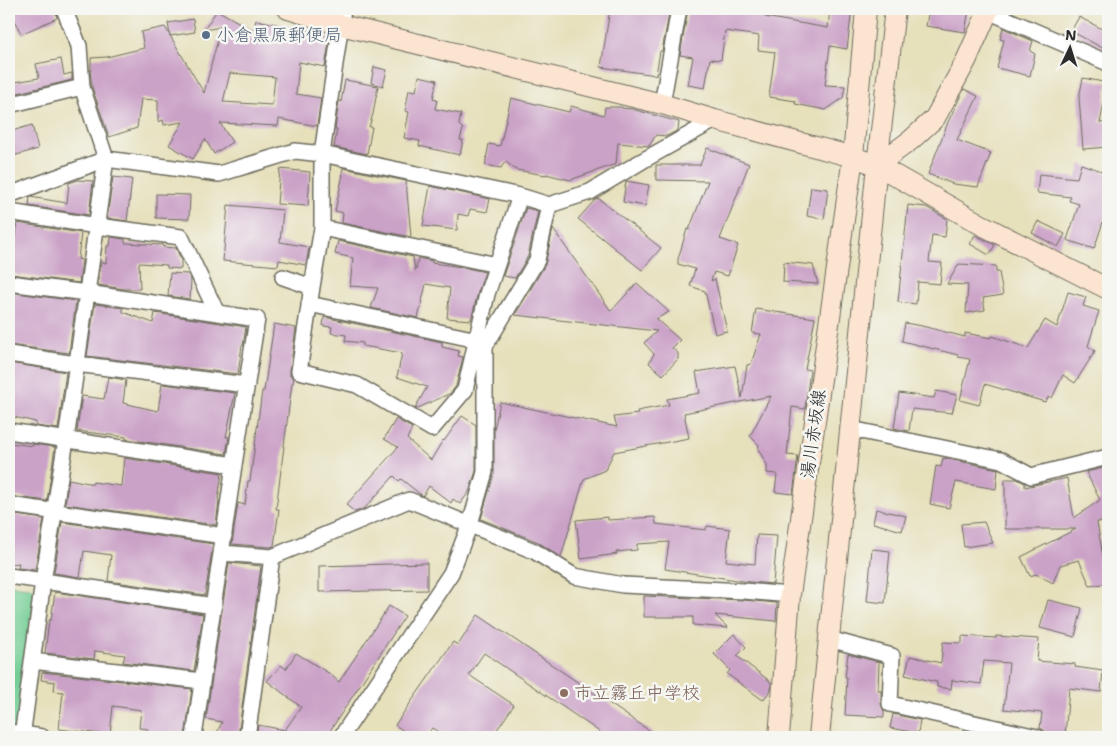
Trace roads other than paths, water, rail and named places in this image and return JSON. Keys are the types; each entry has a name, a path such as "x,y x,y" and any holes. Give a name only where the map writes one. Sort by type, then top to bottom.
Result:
{"main road":[{"path":"288,9 342,17 877,165 980,224 1108,289"},
{"name":"湯川赤坂線","path":"779,737 790,596 853,157 866,9"},
{"name":"湯川赤坂線","path":"819,737 877,165 895,9"},
{"path":"877,165 911,140 935,118 966,61 988,10"}],"street":[{"path":"42,737 17,735 32,662 106,159 82,87 80,46 64,9"},
{"path":"662,104 679,9"},
{"path":"988,10 1108,64"},
{"path":"342,17 322,154 322,228 299,370 357,386 432,429 466,390 487,294 520,196"},
{"path":"9,105 82,87"},
{"path":"9,195 106,159 220,174 294,150 322,154 520,196 549,205 590,192 715,120"},
{"path":"341,737 451,573 470,524 485,472 485,346 536,260 549,205"},
{"path":"9,212 181,237 217,313"},
{"path":"322,228 497,265"},
{"path":"283,277 312,287"},
{"path":"9,282 257,319 194,737"},
{"path":"309,304 477,340"},
{"path":"9,354 247,385"},
{"path":"850,429 1001,460 1031,476 1108,457"},
{"path":"9,432 234,465"},
{"path":"222,553 272,557 409,500 534,551 574,576 623,585 744,591 790,596"},
{"path":"9,505 224,536"},
{"path":"247,737 272,557"},
{"path":"9,576 214,606"},
{"path":"829,639 892,656 890,704 1037,737"},
{"path":"32,662 202,681"}],"place":[{"name":"小倉黒原郵便局","path":"206,35"},
{"name":"市立霧丘中学校","path":"564,693"}]}
